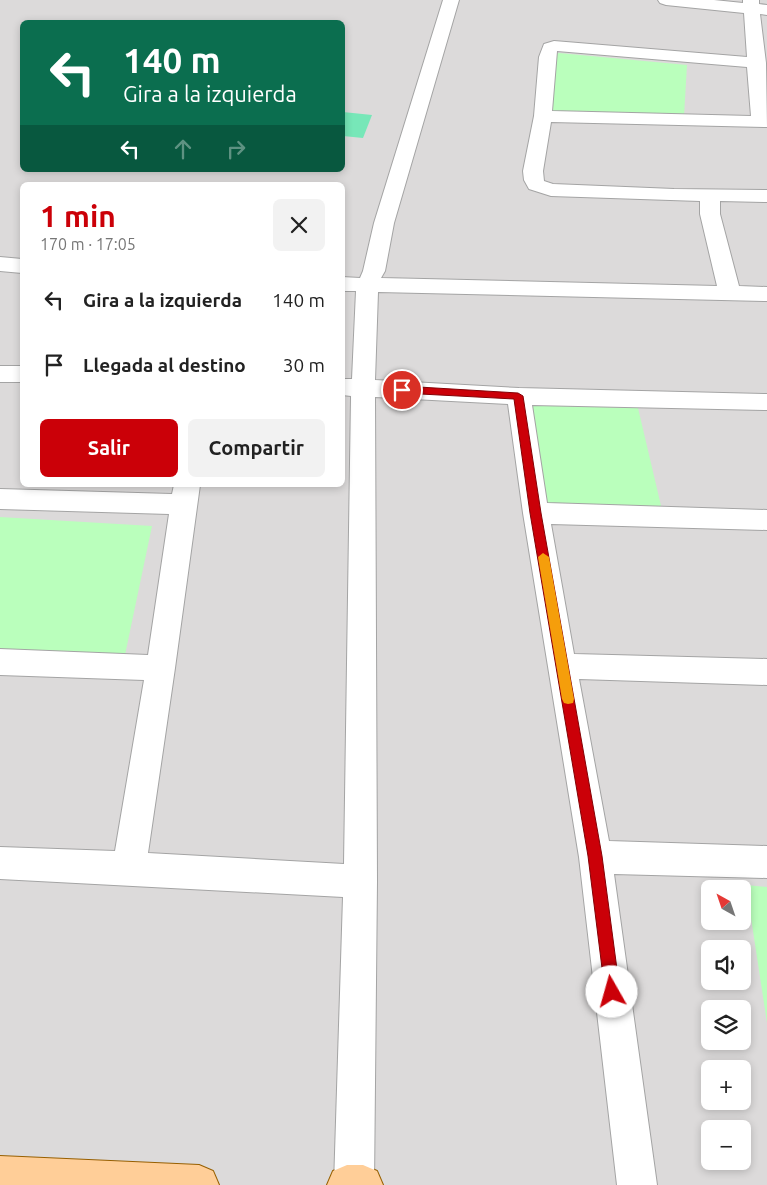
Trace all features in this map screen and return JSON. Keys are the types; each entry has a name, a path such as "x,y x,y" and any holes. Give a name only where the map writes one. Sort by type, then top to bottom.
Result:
{"main road":[{"path":"0,1175 199,1185"},
{"path":"347,1185 363,1185"}],"street":[{"path":"355,285 374,271 384,223 451,0"},
{"path":"543,116 764,121 757,63 756,6 666,0"},
{"path":"757,63 554,46 550,48 547,57 543,116 533,170 536,185 560,191 767,196"},
{"path":"710,195 710,214 730,292"},
{"path":"0,264 20,266"},
{"path":"355,285 767,294"},
{"path":"354,1184 360,881 353,387 355,285"},
{"path":"0,374 20,374"},
{"path":"353,387 518,396 767,402"},
{"path":"518,396 536,513 595,856 637,1185"},
{"path":"0,500 185,494 161,668 129,868"},
{"path":"536,513 767,520"},
{"path":"0,662 161,668"},
{"path":"563,666 767,672"},
{"path":"595,856 767,862"},
{"path":"0,863 360,881"}],"shaded area":[{"path":"0,0 767,0 767,1185 0,1185"}],"green space":[{"path":"554,54 687,65 684,116 552,114 544,108"},
{"path":"345,112 372,115 363,138 345,136"},
{"path":"534,405 638,408 662,510 549,506 541,499 528,409"},
{"path":"0,517 152,526 125,655 0,651"},
{"path":"751,885 767,887 767,1023 751,918"}],"slow traffic":[{"path":"543,557 568,699"}],"route":[{"path":"402,390 518,396 536,513 595,856 612,992"}]}
